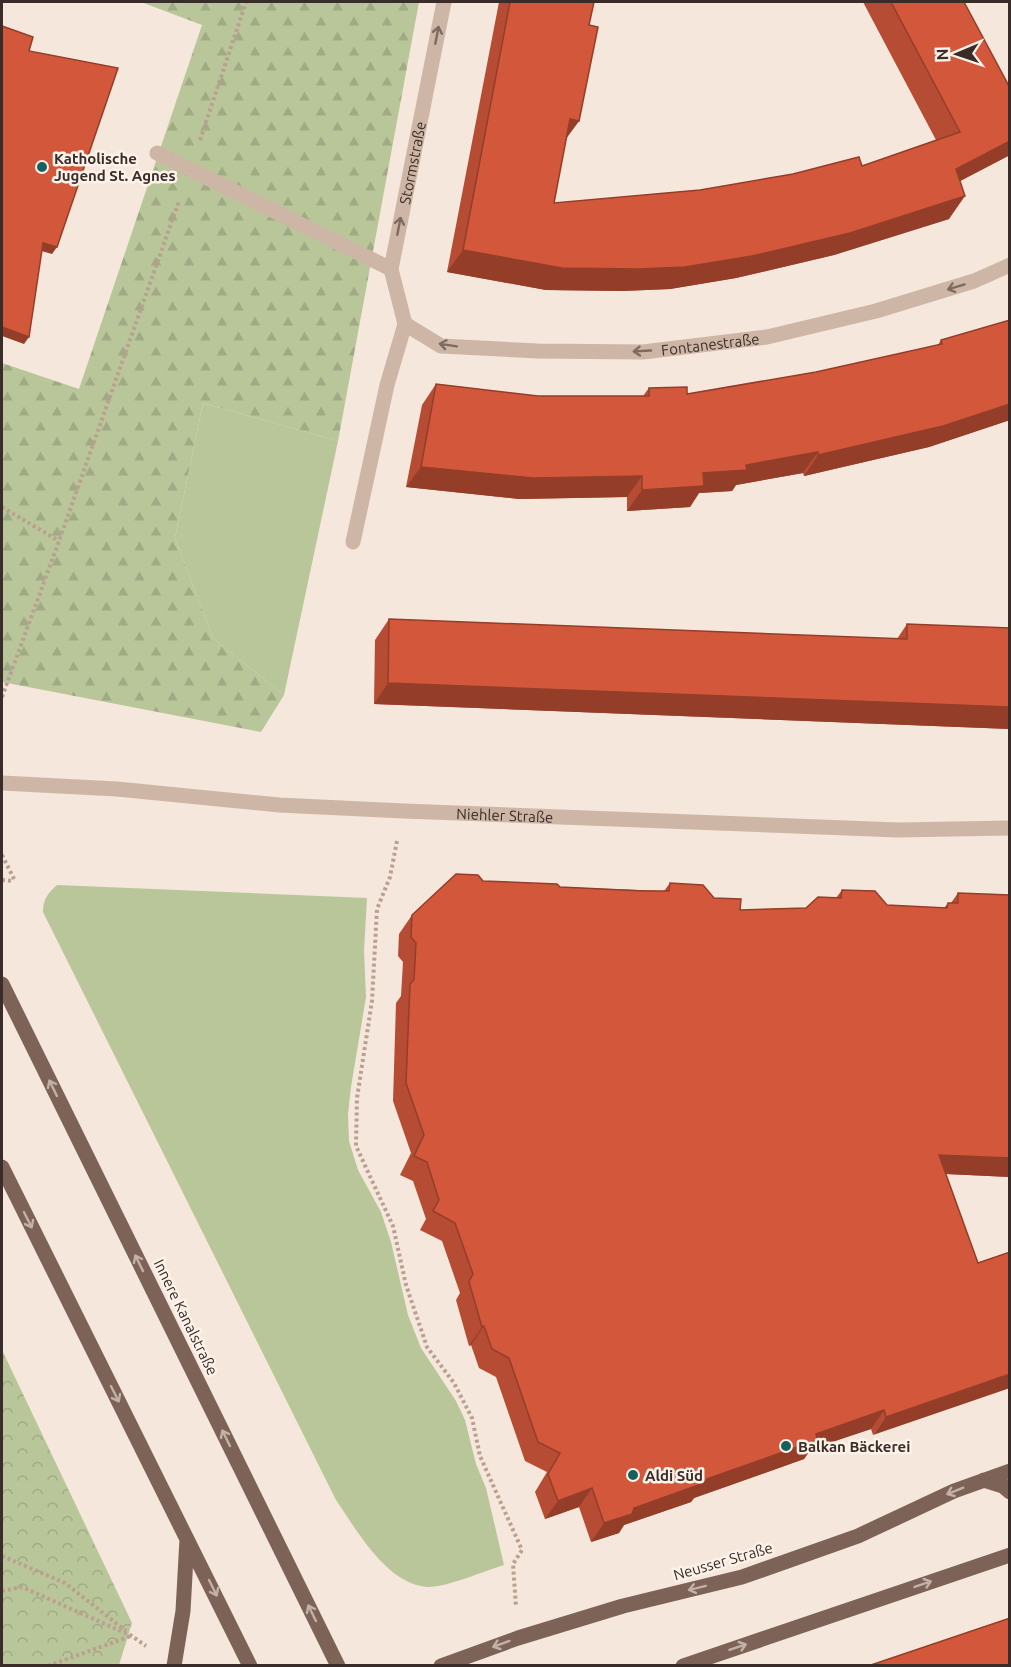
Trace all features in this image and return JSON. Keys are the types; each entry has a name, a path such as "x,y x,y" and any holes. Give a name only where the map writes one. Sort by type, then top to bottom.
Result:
{"main road":[{"name":"Innere Kanalstraße","path":"2,984 338,1665"},
{"path":"2,1167 250,1665"},
{"name":"Neusser Straße","path":"441,1665 518,1638 623,1606 742,1577 858,1536 954,1491 1010,1471"},
{"path":"984,1480 1004,1486 1010,1492"},
{"path":"174,1665 183,1611 187,1536"},
{"path":"683,1665 1008,1554"}],"street":[{"name":"Stormstraße","path":"405,324 391,269 444,2"},
{"path":"157,153 391,269"},
{"name":"Fontanestraße","path":"405,324 441,346 537,351 643,352 767,337 876,311 975,281 1010,264"},
{"path":"353,542 387,385 405,324"},
{"name":"Niehler Straße","path":"2,783 117,789 279,805 404,811 898,830 1010,828"}],"path":[{"path":"2,697 190,168 246,2"},
{"path":"2,507 59,541"},
{"path":"404,811 390,877 377,909 372,1001 357,1098 356,1146 393,1226 406,1285 427,1347 454,1383 472,1418 480,1456 522,1550 513,1564 518,1638"},
{"path":"2,855 15,881 2,880"},
{"path":"2,1556 65,1583 148,1648"},
{"path":"2,1591 22,1587 132,1636"},
{"path":"48,1665 132,1636"}],"green space":[{"path":"141,2 419,2 338,441 203,403 175,538 213,638 284,695 261,732 2,682 2,363 79,389 202,25"},
{"path":"203,403 338,441 284,695 213,638 175,538"},
{"path":"57,885 367,898 364,951 366,997 351,1087 348,1114 349,1141 358,1170 381,1212 391,1242 408,1315 421,1348 456,1401 465,1420 476,1464 486,1488 504,1565 446,1584 428,1587 413,1584 399,1577 374,1554 336,1500 43,912 47,897"},
{"path":"2,1350 132,1623 119,1665 2,1665"}],"building":[{"path":"510,2 594,2 589,25 598,27 579,121 570,119 554,203 700,190 793,174 859,157 862,166 960,132 891,2 964,2 1010,88 1010,141 956,169 965,196 850,233 752,256 685,267 562,268 463,250"},
{"name":"Katholische Jugend St. Agnes","path":"2,26 33,37 29,51 118,68 57,247 43,243 29,337 2,327"},
{"path":"1010,320 1010,404 943,426 818,455 818,452 746,465 747,470 703,473 704,486 642,490 642,476 533,478 421,467 436,384 538,396 649,396 649,388 687,387 687,394 816,372 942,344 941,340"},
{"path":"389,619 907,639 907,624 1010,628 1010,707 388,683"},
{"path":"456,874 478,875 483,881 644,891 669,891 670,883 703,885 714,898 741,899 740,910 806,908 818,897 841,898 842,890 875,891 887,905 947,908 948,903 958,903 958,893 1010,895 1010,1158 939,1155 978,1263 1010,1252 1010,1374 886,1417 884,1410 816,1434 817,1440 707,1479 704,1483 634,1508 632,1514 604,1523 592,1488 558,1501 548,1474 560,1453 538,1442 509,1358 492,1349 484,1326 482,1327 469,1282 473,1274 455,1223 433,1211 439,1200 427,1162 414,1156 424,1135 406,1083 410,984 414,980 416,943 411,937 412,915"},
{"path":"1010,1618 1010,1665 871,1665"}],"place":[{"name":"Katholische Jugend St. Agnes","path":"42,167"},
{"name":"Balkan Bäckerei","path":"786,1446"},
{"name":"Aldi Süd","path":"633,1475"}]}
